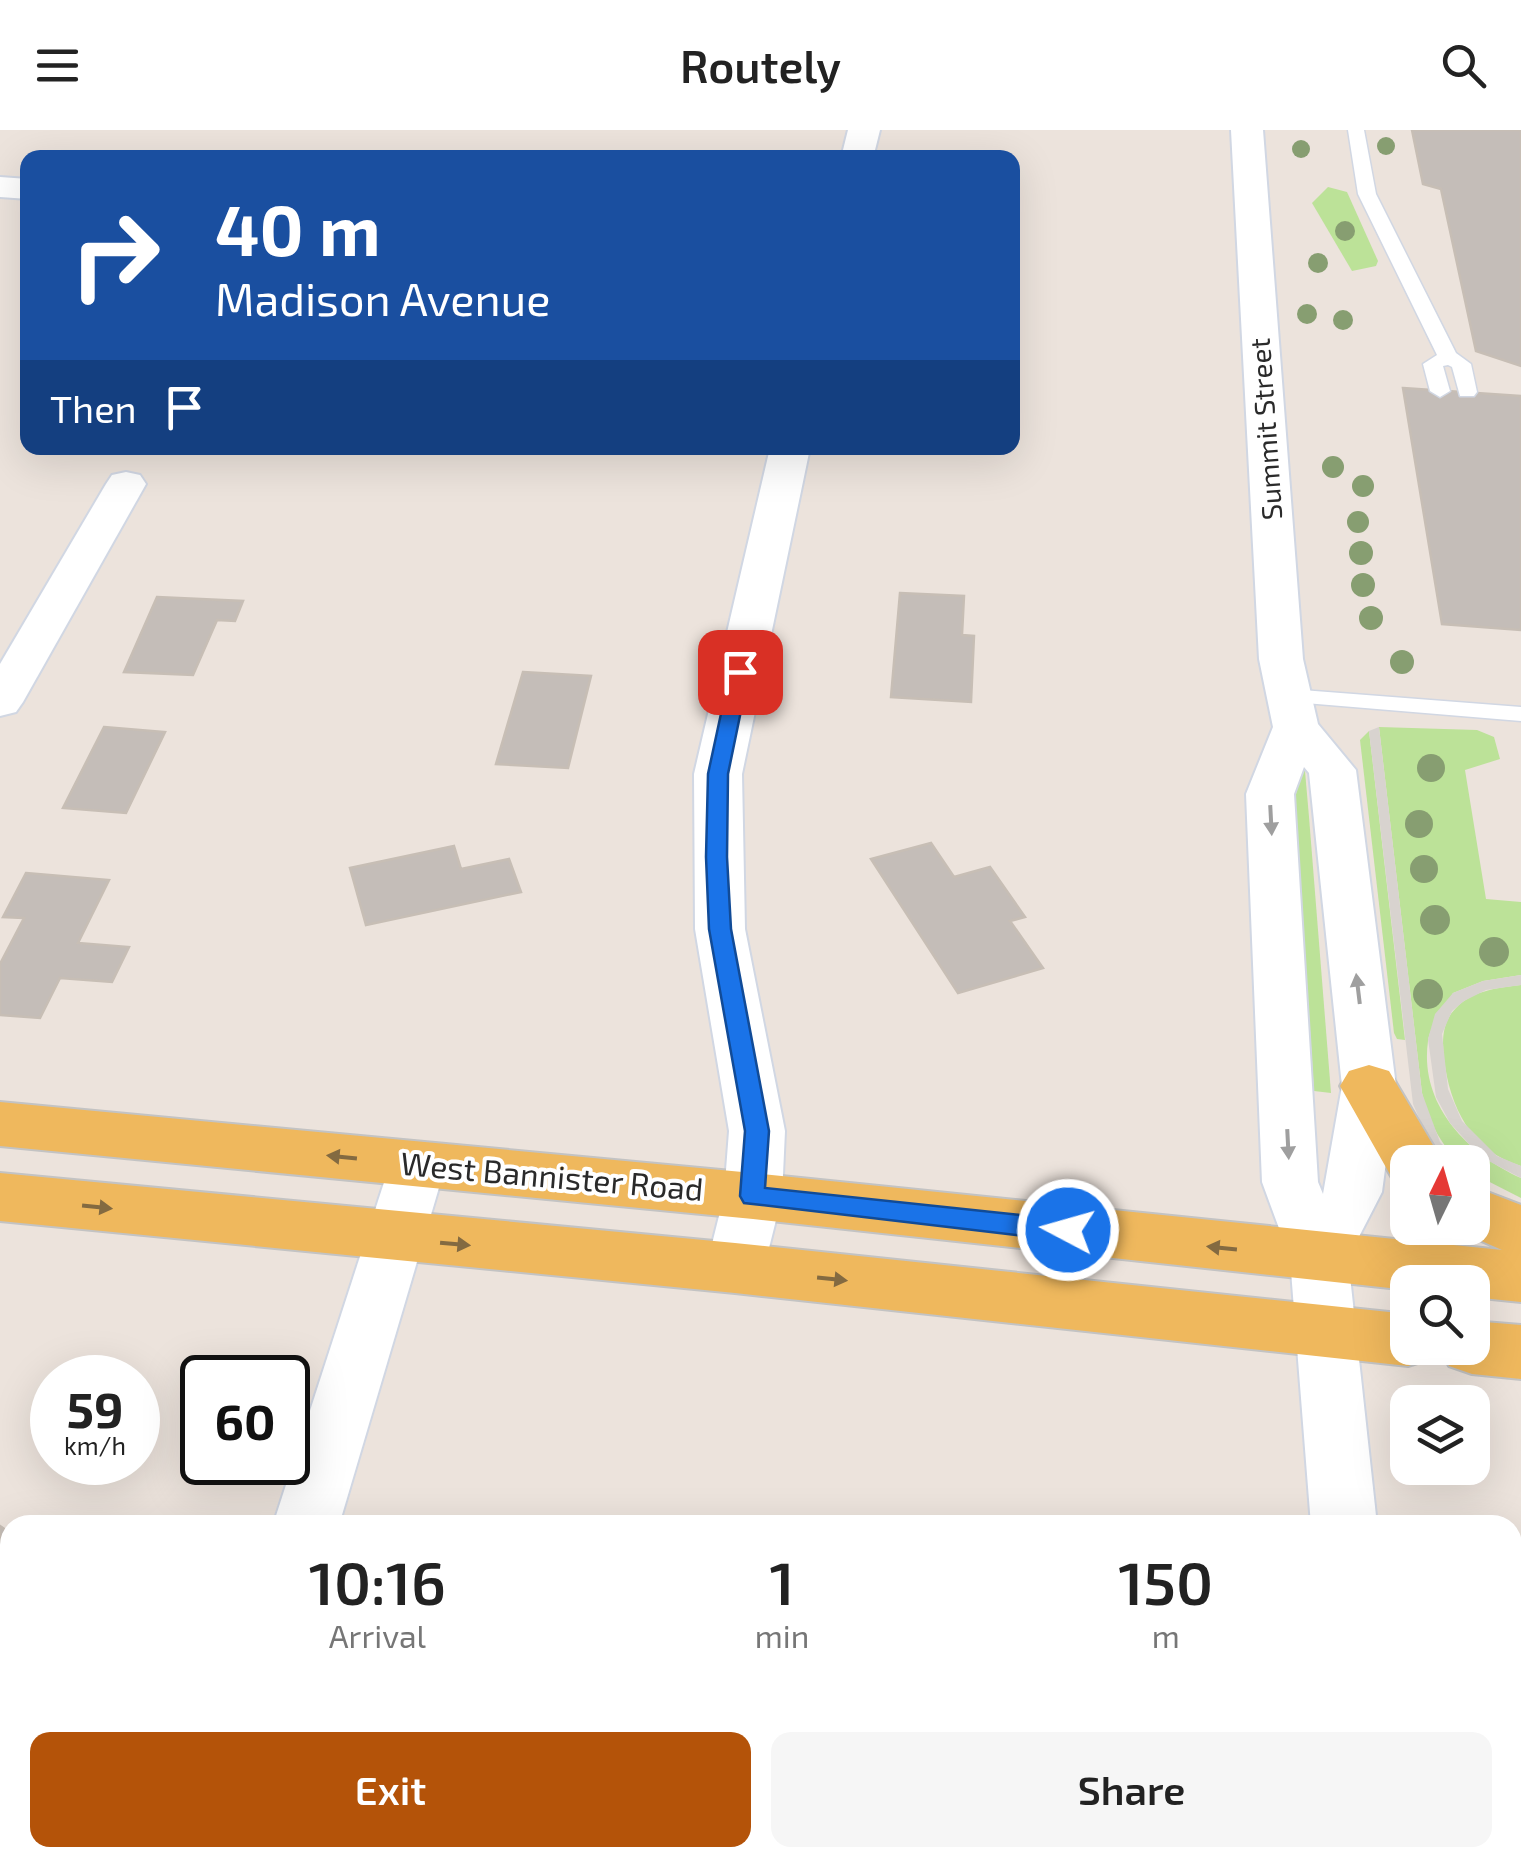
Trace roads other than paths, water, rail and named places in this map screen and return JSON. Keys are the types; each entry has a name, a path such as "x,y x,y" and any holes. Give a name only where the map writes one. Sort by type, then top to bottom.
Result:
{"main road":[{"path":"1370,1086 1404,1145"},
{"name":"West Bannister Road","path":"0,1124 752,1196 1521,1278"},
{"path":"0,1197 736,1268 1390,1338"},
{"path":"1490,1218 1521,1232"},
{"path":"1490,1349 1521,1352"}],"street":[{"name":"Summit Street","path":"1247,130 1282,659 1292,712"},
{"path":"736,1268 752,1196 757,1131 720,929 718,774 788,455"},
{"path":"0,702 126,484"},
{"path":"1292,712 1332,770 1370,1086 1353,1192 1319,1258"},
{"path":"1292,712 1270,794 1290,1182 1319,1258 1343,1515"},
{"path":"309,1515 418,1164"}],"lane":[{"path":"1356,130 1367,194 1448,357 1461,364 1467,392"},
{"path":"1440,391 1434,364 1448,357"},
{"path":"1292,712 1521,714"}]}
